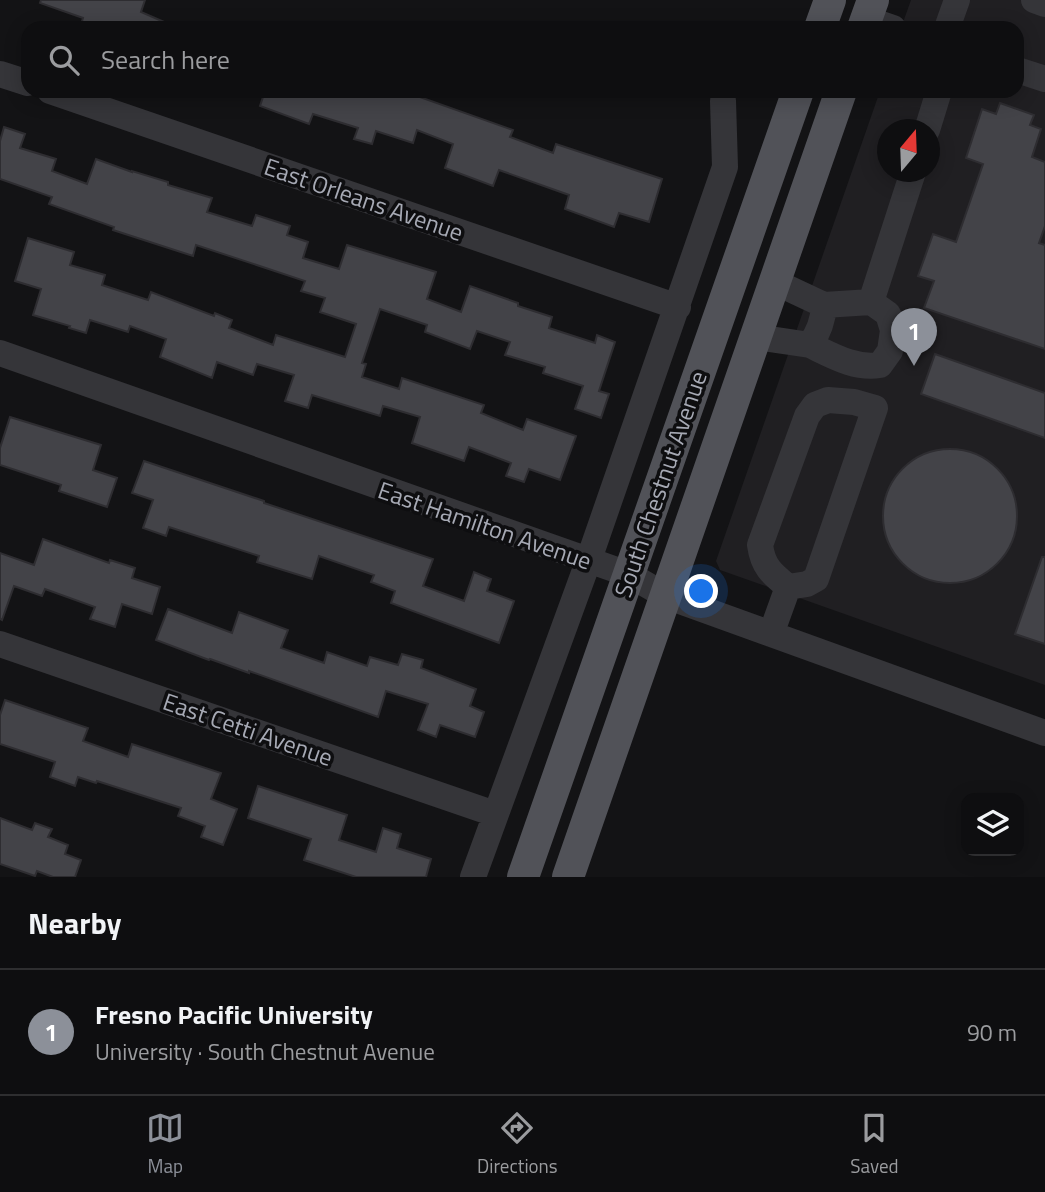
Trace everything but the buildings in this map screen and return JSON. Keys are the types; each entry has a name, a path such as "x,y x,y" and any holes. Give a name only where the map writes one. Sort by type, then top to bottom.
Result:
{"main road":[{"path":"822,21 830,0"},
{"name":"South Chestnut Avenue","path":"523,877 796,98"},
{"name":"South Chestnut Avenue","path":"568,877 839,98"}],"street":[{"path":"950,21 957,0"},
{"path":"1034,0 1045,4"},
{"path":"1024,72 1045,79"},
{"path":"0,74 21,81"},
{"name":"East Orleans Avenue","path":"70,98 678,307"},
{"path":"930,119 937,98"},
{"path":"472,877 588,562 725,167 723,101"},
{"path":"872,302 910,182"},
{"path":"775,282 824,305 872,302 888,314 894,330 890,351 880,365 875,408 816,579 807,584 788,587 770,572 762,558 760,545 807,416 815,405 828,400 854,402 875,408"},
{"path":"810,345 824,317 824,305"},
{"path":"756,337 810,345 838,359 867,367 880,365"},
{"name":"East Hamilton Avenue","path":"0,353 628,575 666,596 1045,733"},
{"path":"771,634 788,587"},
{"name":"East Cetti Avenue","path":"0,643 495,814"}],"shaded area":[{"path":"911,0 1045,0 1045,685 720,570 716,561 878,98 1024,98 1024,21 904,21"}],"place":[{"name":"Fresno Pacific University","path":"914,366"}]}
